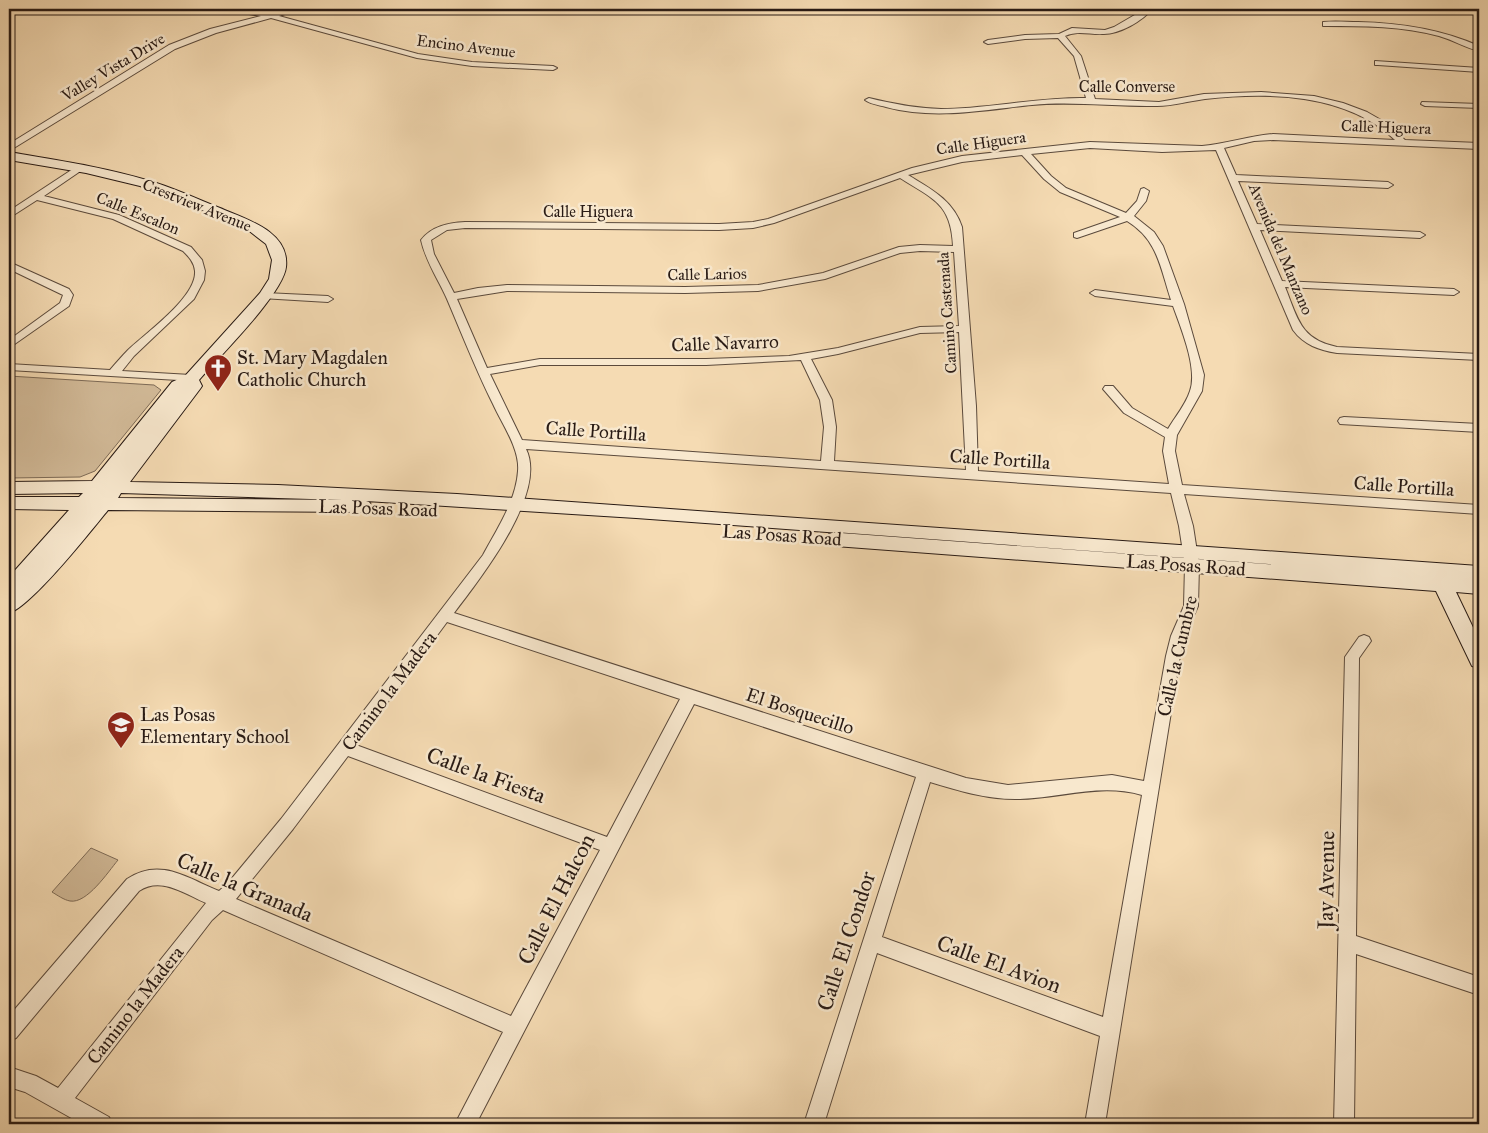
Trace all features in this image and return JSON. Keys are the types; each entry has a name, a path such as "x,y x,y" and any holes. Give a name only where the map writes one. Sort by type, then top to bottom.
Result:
{"main road":[{"name":"Crestview Avenue","path":"9,156 123,177 167,191 262,232 273,244 279,260 276,278 265,296 191,379 178,385 95,498"},
{"name":"Crestview Avenue","path":"116,487 194,386 191,379"},
{"path":"9,589 95,498 116,487"},
{"name":"Las Posas Road","path":"116,487 312,492 513,509 1439,577 1479,587"},
{"path":"9,488 95,498"},
{"path":"9,503 95,498"},
{"path":"9,606 53,563 95,498"},
{"name":"Las Posas Road","path":"95,498 513,509"},
{"name":"Las Posas Road","path":"1439,577 1479,573"},
{"path":"1439,577 1479,660"}],"street":[{"name":"Encino Avenue","path":"232,9 273,16 418,56 439,60 553,68"},
{"name":"Valley Vista Drive","path":"9,148 172,47 213,31 296,9"},
{"path":"988,42 1024,37 1060,36 1072,30 1095,33 1110,31 1138,17 1148,9"},
{"path":"1326,24 1370,23 1408,27 1449,37 1479,49"},
{"path":"1060,36 1078,56 1091,101"},
{"path":"1378,63 1479,70"},
{"name":"Calle Converse","path":"869,100 904,109 935,112 966,111 1060,101 1161,104 1201,97 1236,95 1308,98 1346,107 1371,117 1391,129 1403,143"},
{"path":"1425,104 1479,106"},
{"name":"Calle Higuera","path":"436,231 448,226 466,225 748,225 780,219 902,175 962,158 1090,145 1162,149 1219,147 1254,138 1274,137 1479,146"},
{"name":"Avenida del Manzano","path":"1219,147 1298,330 1307,339 1319,346 1338,350 1479,357"},
{"name":"Calle la Cumbre","path":"1024,152 1052,182 1064,191 1125,217 1146,230 1156,242 1179,304 1196,361 1198,383 1196,391 1171,435 1169,451 1191,558 1191,606 1176,642 1095,1124"},
{"path":"9,215 79,168"},
{"name":"Camino Castenada","path":"902,175 930,193 949,210 957,228 970,406 972,475"},
{"path":"1233,178 1388,185"},
{"path":"1077,235 1125,217 1138,209 1144,197 1144,191"},
{"name":"Calle Escalon","path":"36,197 106,213 168,239 187,249 197,260 200,271 190,297 130,354 113,374"},
{"path":"1254,227 1420,235"},
{"name":"Camino la Madera","path":"60,1101 206,914 234,889 346,748 488,558 523,486 525,469 519,444 425,244 427,238 436,231"},
{"name":"Calle Larios","path":"451,297 488,289 507,288 685,290 758,288 825,276 899,250 920,248 959,249"},
{"path":"9,265 65,291 68,295 65,304 9,345"},
{"path":"1278,284 1454,292"},
{"path":"1095,292 1179,304"},
{"path":"265,296 328,299"},
{"name":"Calle Navarro","path":"484,372 547,362 706,362 805,357 838,351 920,330 964,328"},
{"path":"805,357 821,388 827,406 830,442 827,466"},
{"path":"9,367 191,379"},
{"path":"1108,389 1114,398 1138,417 1171,435"},
{"path":"1344,421 1479,428"},
{"name":"Calle Portilla","path":"519,444 1479,510"},
{"name":"El Bosquecillo","path":"445,616 925,773 972,786 1006,792 1035,791 1112,782 1150,790"},
{"name":"Jay Avenue","path":"1344,1124 1352,657 1364,641"},
{"name":"Calle El Halcon","path":"464,1124 690,696"},
{"name":"Calle la Fiesta","path":"346,748 610,846"},
{"name":"Calle El Condor","path":"814,1124 925,773"},
{"name":"Calle la Granada","path":"9,1031 133,886 143,878 156,876 166,878 516,1028"},
{"name":"Calle El Avion","path":"871,942 1111,1030"},
{"path":"1347,942 1479,986"},
{"path":"9,1077 29,1083 102,1124"}],"shaded area":[{"path":"9,376 154,385 161,390 95,471 80,477 9,478"},
{"path":"91,848 118,860 97,886 77,901 63,899 52,892"}],"place":[{"name":"St. Mary Magdalen Catholic Church","path":"218,392"},
{"name":"Las Posas Elementary School","path":"121,749"}]}
